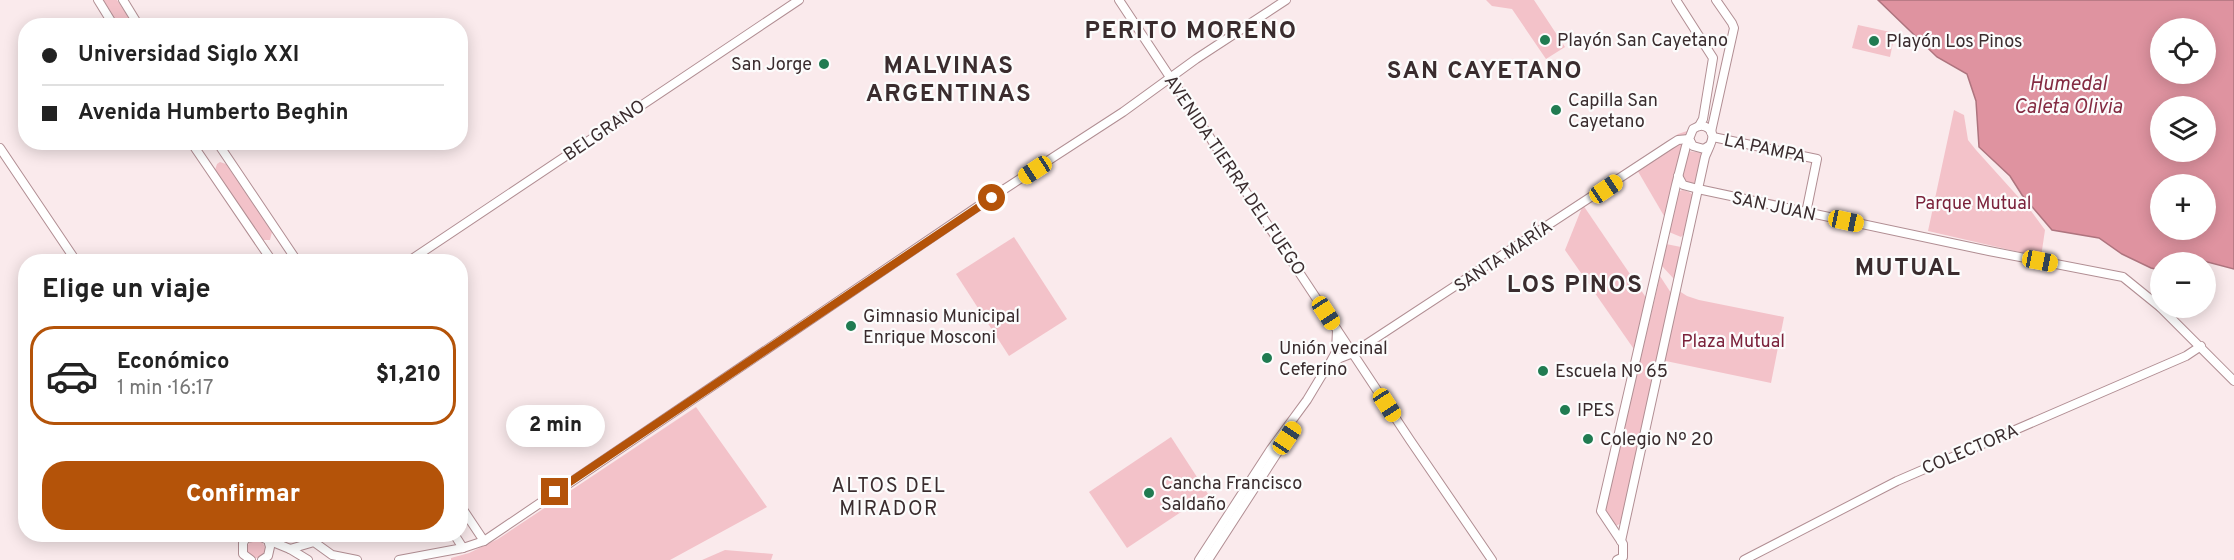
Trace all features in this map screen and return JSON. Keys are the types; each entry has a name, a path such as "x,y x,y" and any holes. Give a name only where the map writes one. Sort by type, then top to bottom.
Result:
{"street":[{"path":"98,0 109,18"},
{"path":"123,0 134,18"},
{"name":"BELGRANO","path":"419,254 799,0"},
{"name":"AVENIDA TIERRA DEL FUEGO","path":"1119,0 1337,330 1350,355 1492,560"},
{"path":"399,560 463,548 484,541 1286,0"},
{"path":"1620,558 1623,544 1602,511 1678,176 1686,146 1703,119 1713,64 1711,52 1676,0"},
{"path":"1621,541 1733,33 1732,23 1716,0"},
{"path":"1696,127 1706,127 1711,138"},
{"name":"SANTA MARÍA","path":"1658,153 1660,148 1678,134 1696,127"},
{"path":"1689,140 1693,146 1700,149 1711,138"},
{"name":"LA PAMPA","path":"1711,138 1817,159 1806,213"},
{"name":"SANTA MARÍA","path":"1208,560 1327,375 1350,355 1678,140 1689,140"},
{"path":"0,147 71,254"},
{"path":"196,150 267,254"},
{"path":"222,150 292,254"},
{"name":"SAN JUAN","path":"1678,176 1683,185 1698,189 2123,277 2150,299"},
{"path":"2172,318 2234,381"},
{"path":"1325,370 1336,352 1337,330"},
{"name":"COLECTORA","path":"1744,560 1897,481 2186,356 2201,346"},
{"name":"SANTA MARÍA","path":"1199,560 1325,370 1340,358 1350,355"},
{"path":"468,518 484,541"},
{"path":"244,542 243,554 251,560"},
{"path":"262,560 266,559 270,551 267,542"},
{"path":"278,542 296,549 308,560"},
{"path":"288,560 296,549 314,542 332,555 357,560"},
{"path":"459,542 463,548"}],"green space":[{"path":"102,0 117,0 129,18 114,18"},
{"path":"1486,0 1534,0 1565,47 1546,59 1512,9 1492,6"},
{"name":"Playón Los Pinos","path":"1858,25 1895,33 1890,57 1852,48"},
{"name":"Parque Mutual","path":"1954,110 1964,115 1968,140 2045,230 2041,257 1928,231"},
{"path":"1693,129 1667,221 1636,168 1678,134"},
{"path":"1688,151 1703,153 1696,182 1691,184 1682,178"},
{"path":"220,162 226,164 272,232 270,240 262,240 221,180 215,170"},
{"path":"1683,190 1693,195 1684,234 1681,237 1669,232 1679,191"},
{"path":"1583,205 1649,302 1638,355 1565,250"},
{"path":"1014,237 1067,319 1009,356 956,274"},
{"path":"1666,244 1681,247 1674,279 1661,265"},
{"path":"1660,276 1671,293 1621,523 1616,526 1612,524 1605,510"},
{"name":"Plaza Mutual","path":"1676,289 1699,300 1784,317 1771,383 1661,360"},
{"path":"696,407 767,507 670,560 451,560 451,558 469,553 498,539"},
{"name":"Cancha Francisco Saldaño","path":"1171,437 1208,494 1127,548 1089,492"},
{"path":"252,542 260,542 264,546 262,555 256,558 250,555 247,549"},
{"path":"725,550 773,554 771,560 702,560"}],"water":[{"name":"Humedal Caleta Olivia","path":"1878,0 2234,0 2234,269 2216,264 2216,252 2150,252 2150,268 2122,254 2099,238 2052,230 2022,195 2010,176 1979,147 1976,101 1967,74 1937,57"}],"place":[{"name":"Playón San Cayetano","path":"1545,40"},
{"name":"Playón Los Pinos","path":"1874,41"},
{"name":"San Jorge","path":"824,64"},
{"name":"Capilla San Cayetano","path":"1556,110"},
{"name":"Gimnasio Municipal Enrique Mosconi","path":"851,326"},
{"name":"Unión vecinal Ceferino","path":"1267,358"},
{"name":"Escuela Nº 65","path":"1543,371"},
{"name":"IPES","path":"1565,410"},
{"name":"Colegio Nº 20","path":"1588,439"},
{"name":"Cancha Francisco Saldaño","path":"1149,493"}],"district":[{"name":"PERITO MORENO","path":"1191,30"},
{"name":"SAN CAYETANO","path":"1485,70"},
{"name":"MALVINAS ARGENTINAS","path":"949,79"},
{"name":"MUTUAL","path":"1908,267"},
{"name":"LOS PINOS","path":"1575,284"},
{"name":"ALTOS DEL MIRADOR","path":"889,496"}],"route":[{"path":"555,492 992,198"}]}
